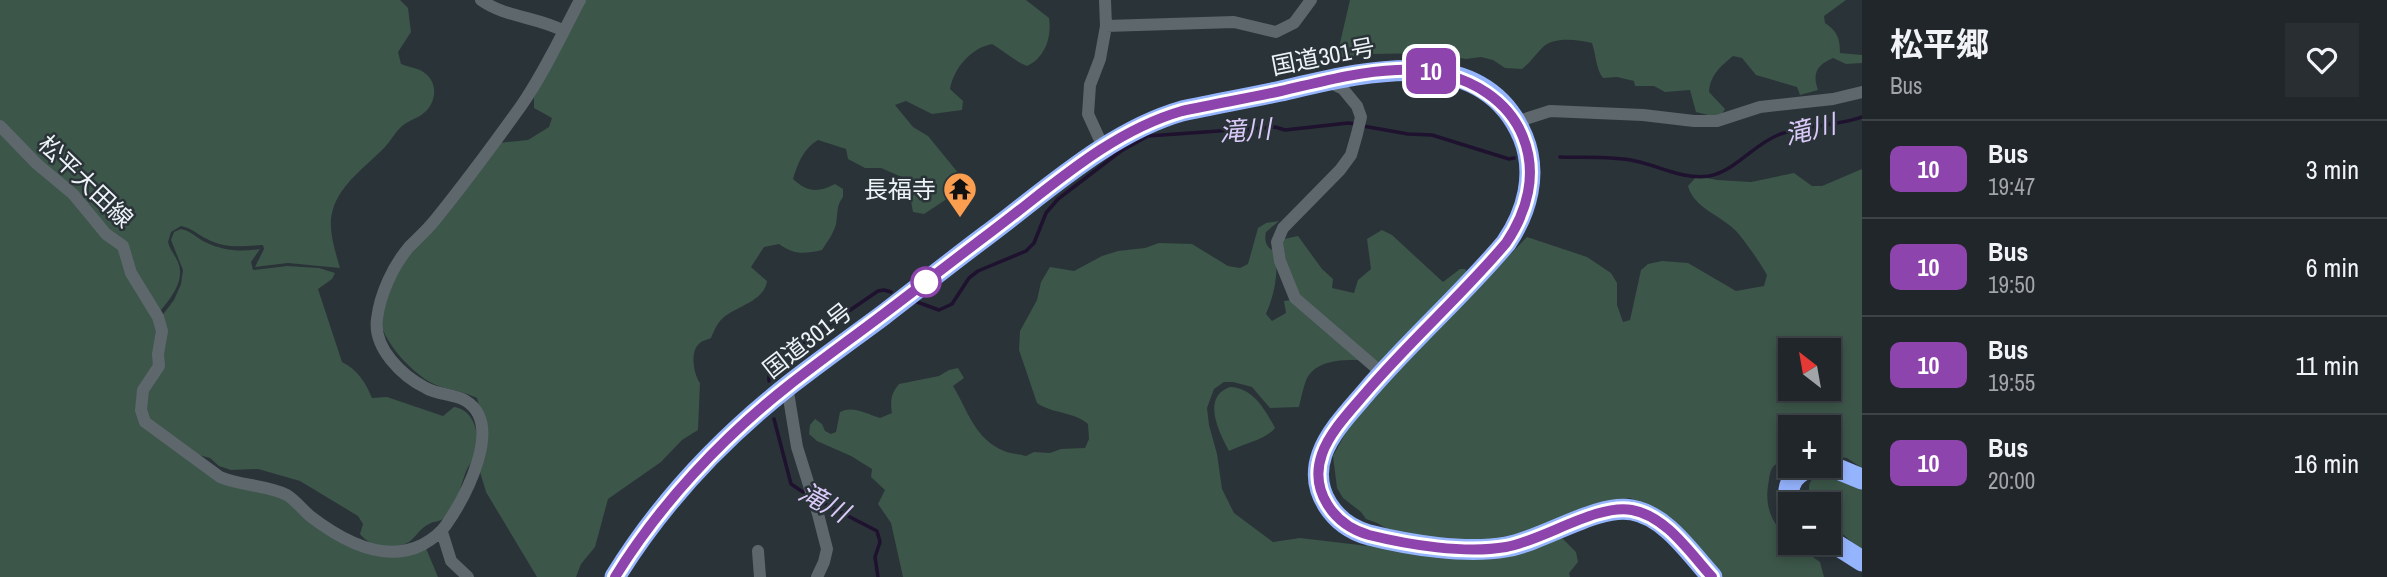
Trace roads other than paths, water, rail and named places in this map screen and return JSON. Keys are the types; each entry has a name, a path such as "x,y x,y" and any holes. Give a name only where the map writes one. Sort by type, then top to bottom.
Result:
{"highway":[{"name":"国道301号","path":"615,577 656,519 695,474 731,435 787,386 1129,132 1161,117 1326,80 1360,73 1410,69 1456,77 1472,83 1494,98 1516,122 1525,143 1530,179 1527,200 1516,229 1493,258 1382,373 1328,441 1322,455 1318,478 1325,503 1344,524 1358,532 1393,541 1487,549 1532,540 1597,514 1633,510 1671,532 1712,577"},
{"path":"1841,470 1862,479"},
{"path":"1841,548 1862,561"}],"street":[{"path":"481,0 490,6 550,23 564,31"},
{"path":"464,575 451,561 442,532 462,499 481,451 481,422 478,413 465,401 426,389 400,370 381,345 376,320 387,284 407,250 433,223 522,104 549,62 580,0"},
{"path":"1104,149 1088,114 1090,85 1100,60 1106,26 1105,0"},
{"path":"1106,26 1234,22 1276,32 1294,23 1311,0"},
{"path":"1326,80 1343,89 1352,98 1360,111 1359,125 1351,155 1283,228 1277,242 1280,261 1292,295 1382,373"},
{"path":"1516,122 1550,111 1717,121 1760,107 1833,99 1862,92"},
{"name":"松平大田線","path":"0,126 37,164 73,194 106,234 123,246 131,273 158,317 161,328 159,366 143,390 141,410 145,422 220,477 288,495 311,516 345,538 369,548 390,552 406,551 442,532"},
{"path":"787,386 797,447 827,549 817,577"},
{"path":"758,551 760,577"}],"waterway":[{"name":"滝川","path":"1560,157 1626,159 1690,176 1709,176 1727,169 1769,139 1788,131 1862,117"},
{"name":"滝川","path":"917,302 939,310 952,304 969,278 978,271 1026,251 1034,243 1046,213 1058,199 1121,151 1148,136 1356,124"},
{"name":"滝川","path":"1363,126 1408,134 1432,135 1509,159 1514,158"},
{"name":"滝川","path":"769,381 771,368 779,359 878,291 891,292"},
{"name":"滝川","path":"774,419 791,484 809,496"},
{"name":"滝川","path":"819,501 877,531 880,542 875,557 878,577"}],"place":[{"name":"長福寺","path":"960,219"}]}
